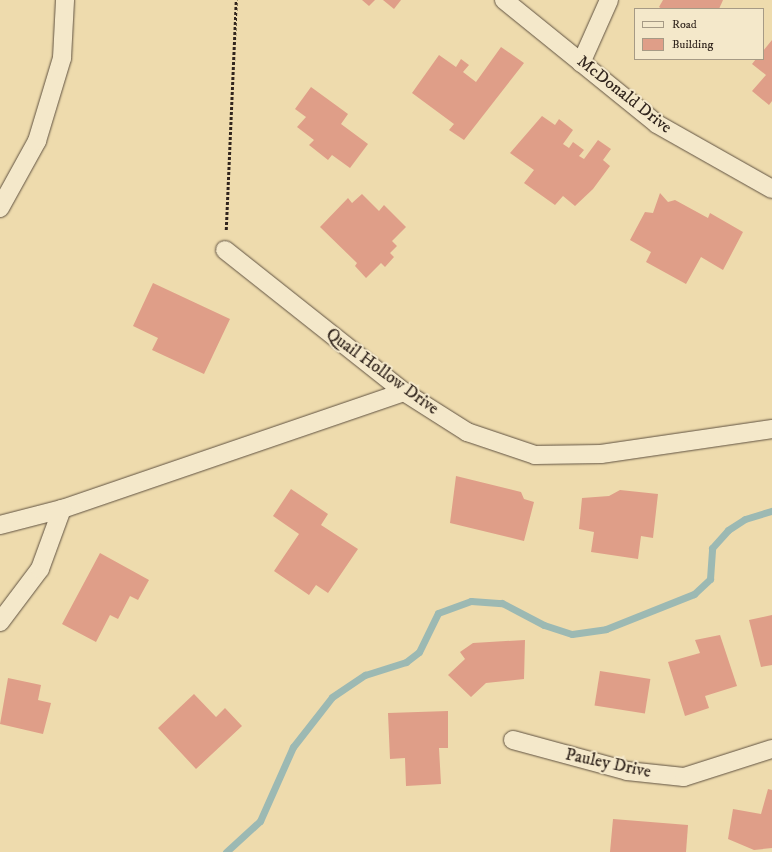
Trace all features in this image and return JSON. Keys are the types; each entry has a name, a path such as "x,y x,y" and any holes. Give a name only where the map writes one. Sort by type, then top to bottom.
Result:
{"street":[{"path":"0,208 37,141 62,58 65,0"},
{"name":"McDonald Drive","path":"504,0 657,124 772,189"},
{"path":"581,63 609,0"},
{"name":"Quail Hollow Drive","path":"225,250 404,392 467,432 535,455 602,454 772,429"},
{"path":"0,525 62,509 404,392"},
{"path":"0,622 40,569 62,509"},
{"name":"Pauley Drive","path":"513,740 627,771 684,777 772,749"}],"path":[{"path":"225,250 235,90 236,0"}],"building":[{"path":"362,0 375,0 369,6"},
{"path":"383,0 401,0 394,9"},
{"path":"663,0 723,0 719,8 659,7"},
{"path":"772,40 772,101 769,105 752,91 766,75 752,64 755,60 764,60 764,50"},
{"path":"501,47 524,63 464,140 449,130 454,124 412,93 439,55 456,67 461,59 469,65 463,72 476,82"},
{"path":"311,87 348,114 341,124 368,144 350,168 332,155 328,160 309,145 314,140 297,127 306,117 295,109"},
{"path":"542,116 555,125 559,119 573,130 563,144 569,148 573,142 584,150 579,156 584,159 598,140 611,149 603,160 610,166 593,189 575,206 563,196 555,205 524,183 534,170 510,153"},
{"path":"660,193 668,202 675,200 708,218 710,213 743,232 723,270 701,257 686,284 646,262 651,252 630,240 645,212 653,213"},
{"path":"362,194 379,211 384,205 406,227 392,241 397,246 390,253 394,257 385,267 381,263 366,278 355,266 357,263 320,227 348,198 352,203"},
{"path":"153,283 230,319 204,374 152,350 158,338 133,326"},
{"path":"456,476 521,492 524,499 534,502 524,541 450,523"},
{"path":"291,489 328,514 321,525 358,549 328,593 316,585 309,595 274,571 299,534 273,516"},
{"path":"620,490 658,494 653,538 641,536 638,559 591,552 594,532 579,529 582,498 609,496"},
{"path":"100,553 149,580 138,600 130,596 118,619 110,615 96,642 62,624"},
{"path":"772,615 772,665 761,667 749,620"},
{"path":"720,635 737,686 705,696 709,708 685,716 668,662 700,653 695,640"},
{"path":"525,640 524,679 486,683 471,697 448,675 465,659 460,652 473,643"},
{"path":"600,671 650,679 645,714 595,706"},
{"path":"8,678 41,685 38,700 51,703 43,734 0,724"},
{"path":"194,694 216,717 225,708 242,726 196,769 158,728"},
{"path":"448,711 448,748 439,748 441,784 406,786 405,758 390,759 388,713"},
{"path":"768,789 772,790 772,848 754,850 728,839 733,809 761,814"},
{"path":"613,819 688,825 686,852 610,852"}],"waterway":[{"path":"226,852 260,821 293,747 332,697 365,675 406,662 419,652 438,613 471,601 502,603 544,625 572,634 606,629 694,594 710,579 712,548 728,530 745,519 772,511"}]}
